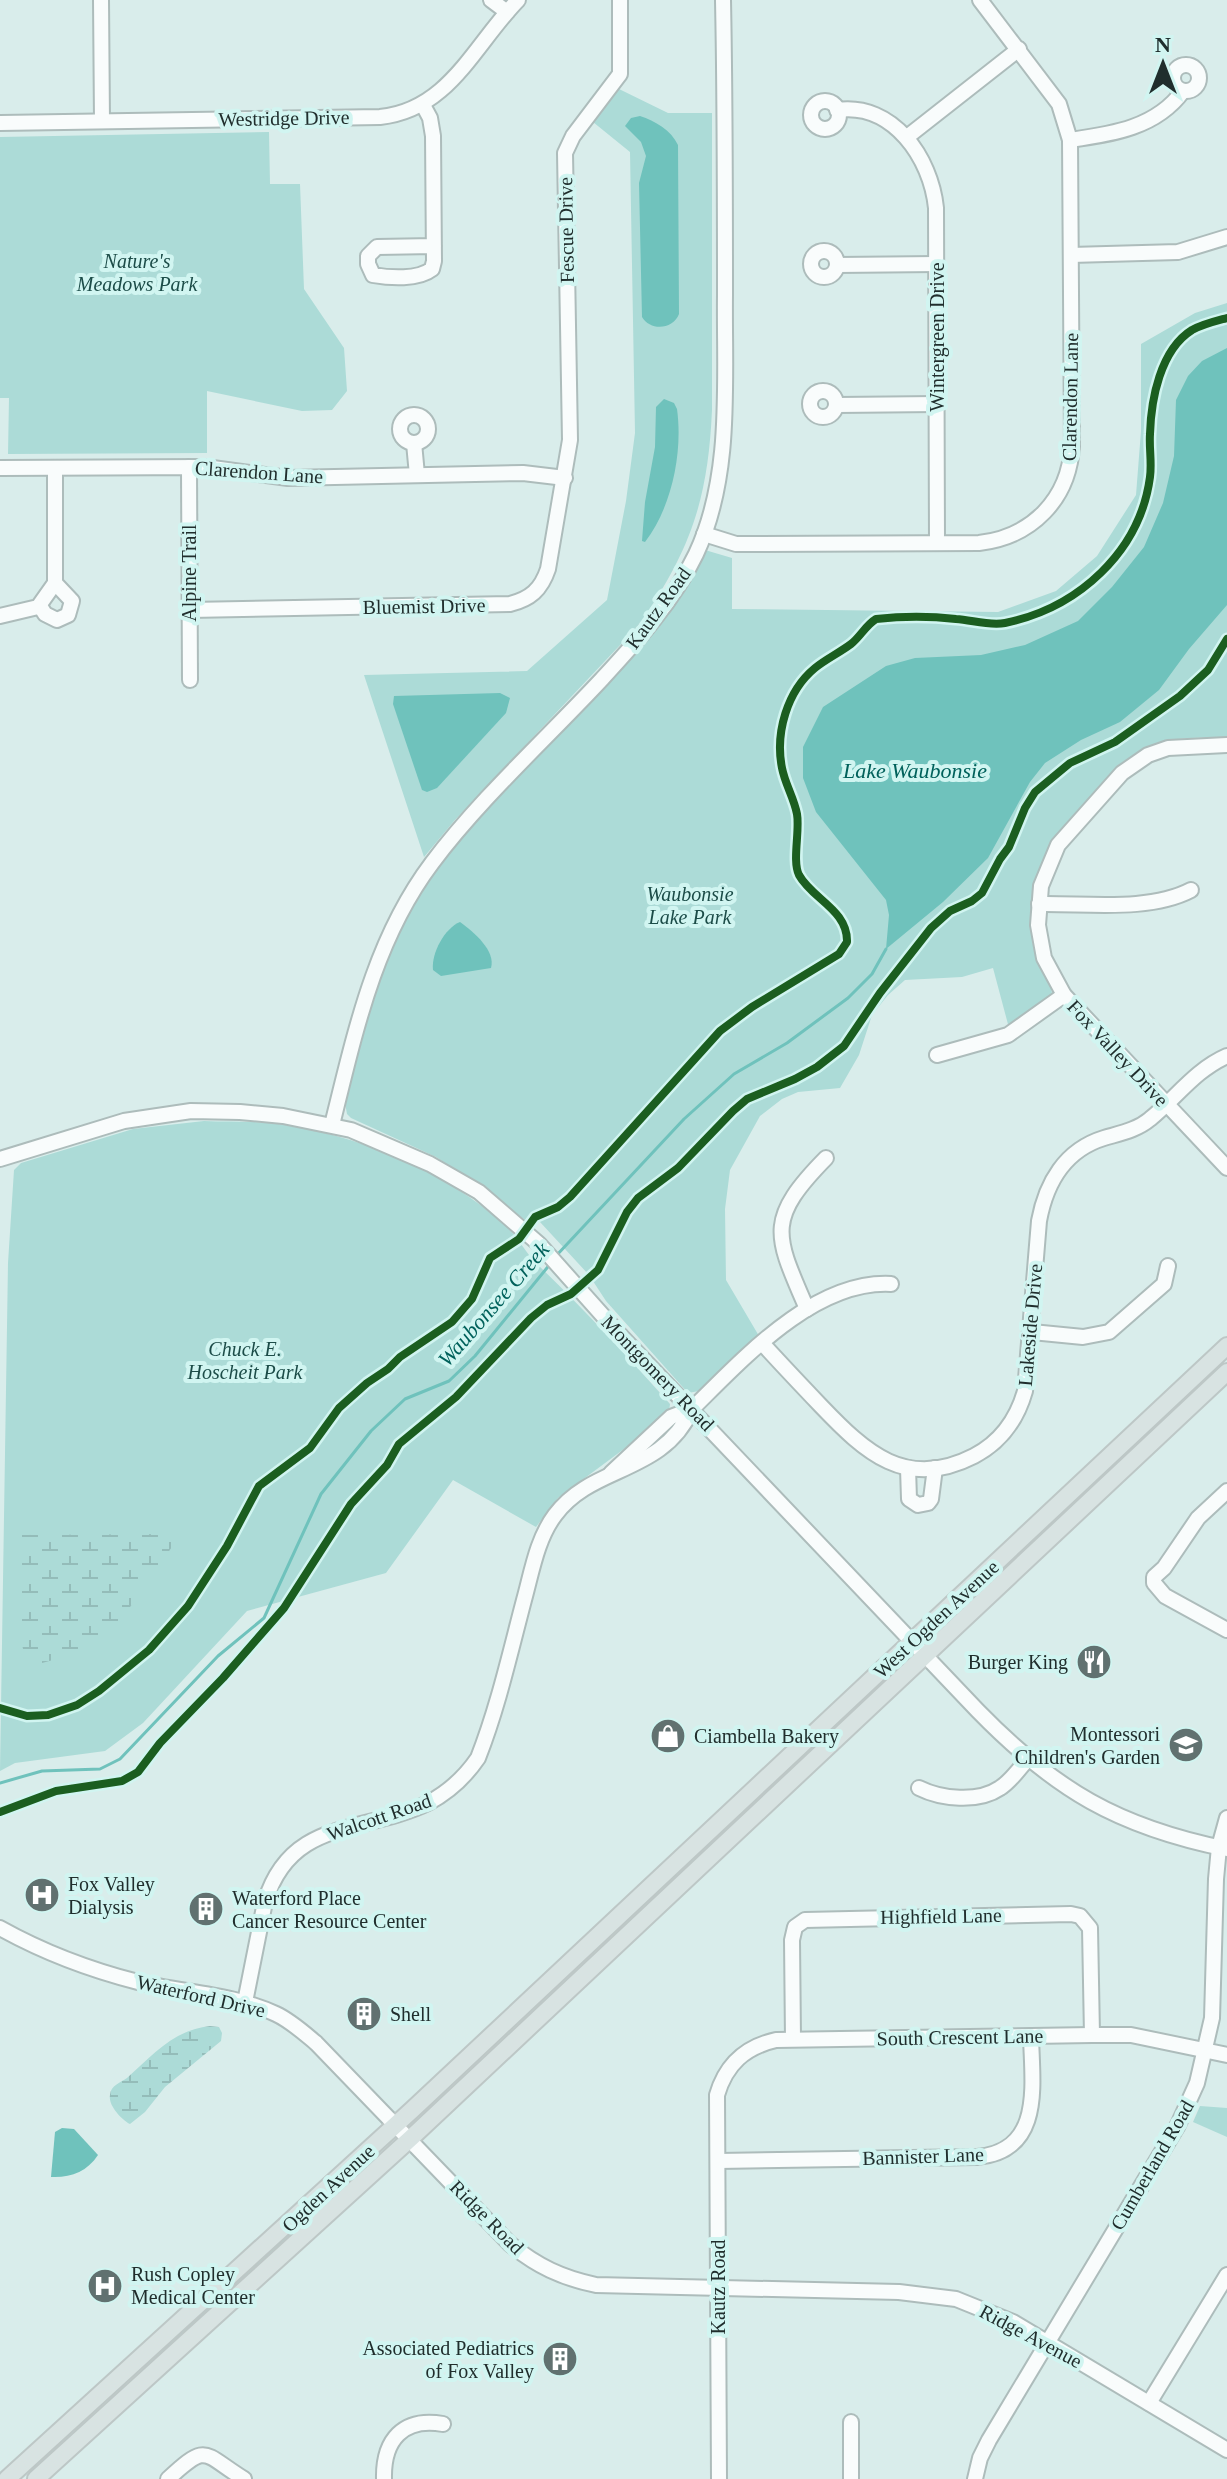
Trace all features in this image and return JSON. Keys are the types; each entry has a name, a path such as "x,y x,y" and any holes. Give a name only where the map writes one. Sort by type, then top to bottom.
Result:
{"main road":[{"name":"West Ogden Avenue","path":"645,1892 1227,1346"},
{"name":"West Ogden Avenue","path":"654,1911 1227,1372"},
{"path":"645,1892 654,1911"},
{"name":"Ogden Avenue","path":"7,2479 397,2124 645,1892"},
{"name":"Ogden Avenue","path":"39,2478 654,1911"}],"street":[{"path":"101,0 102,121"},
{"path":"491,0 507,12"},
{"name":"Westridge Drive","path":"0,123 380,117 405,113 423,105 447,86 518,0"},
{"name":"Fescue Drive","path":"565,478 570,440 565,153 573,136 620,74 620,0"},
{"name":"Kautz Road","path":"332,1125 374,970 417,884 472,816 645,633 681,582 704,534 717,486 724,413 723,0"},
{"name":"Clarendon Lane","path":"704,534 736,544 993,541 1015,534 1043,516 1064,482 1072,446 1070,140 1059,104 980,0"},
{"path":"837,110 852,108 878,115 907,137 1019,49"},
{"path":"1070,140 1101,136 1145,123 1163,113 1183,91"},
{"path":"423,105 430,118 433,136 434,246"},
{"name":"Wintergreen Drive","path":"907,137 924,164 936,208 937,543"},
{"path":"1071,255 1169,254 1227,237"},
{"path":"837,265 937,264"},
{"path":"837,405 937,404"},
{"path":"414,443 417,475"},
{"name":"Alpine Trail","path":"189,467 190,680"},
{"name":"Clarendon Lane","path":"0,468 219,468 288,478 537,473 565,478"},
{"path":"0,616 40,606 55,583 55,468"},
{"name":"Bluemist Drive","path":"190,610 497,605 523,601 533,595 545,579 565,478"},
{"path":"40,606 45,614 57,620 68,615 72,601 55,583"},
{"name":"Fox Valley Drive","path":"1227,745 1168,748 1148,755 1122,773 1058,845 1045,871 1038,925 1044,958 1064,995 1227,1168"},
{"path":"1039,904 1156,903 1191,890"},
{"path":"937,1055 1008,1035 1064,995"},
{"name":"Lakeside Drive","path":"762,1343 855,1442 877,1457 908,1468 935,1468 966,1461 981,1453 1008,1429 1025,1391 1039,1221 1044,1195 1058,1169 1082,1148 1135,1129 1150,1119 1207,1067 1227,1056"},
{"name":"Montgomery Road","path":"0,1159 124,1121 191,1111 283,1116 332,1125 401,1150 479,1192 539,1244 621,1336 1027,1760 1073,1792 1115,1814 1180,1839 1223,1848"},
{"path":"807,1309 783,1253 783,1220 795,1192 826,1158"},
{"path":"1032,1332 1083,1337 1109,1332 1164,1284 1168,1266"},
{"name":"Walcott Road","path":"245,2002 269,1887 283,1863 310,1841 332,1830 429,1803 456,1784 478,1758 538,1550 546,1531 567,1502 611,1473 636,1465 660,1449 683,1429 692,1409 787,1321 863,1284 891,1284"},
{"path":"908,1468 909,1499 918,1505 931,1499 935,1468"},
{"path":"1227,1491 1188,1530 1173,1555 1154,1577 1154,1583 1165,1596 1227,1630"},
{"path":"919,1788 940,1796 981,1795 1001,1788 1027,1760"},
{"name":"Cumberland Road","path":"975,2479 989,2440 1178,2125 1197,2083 1212,2018 1220,1942 1214,1894 1227,1818"},
{"name":"Highfield Lane","path":"793,2039 792,1933 799,1923 814,1918 1071,1914 1086,1921 1091,1936 1092,2035"},
{"name":"Waterford Drive","path":"0,1928 59,1956 107,1973 165,1988 245,2002 279,2015 307,2035 411,2138"},
{"name":"South Crescent Lane","path":"717,2095 721,2081 738,2057 762,2043 793,2039 1131,2035 1227,2055"},
{"name":"Bannister Lane","path":"718,2161 977,2157 994,2154 1016,2141 1029,2120 1033,2099 1031,2036"},
{"name":"Kautz Road","path":"717,2095 719,2479"},
{"name":"Ridge Road","path":"411,2138 510,2244 544,2269 596,2285 718,2288"},
{"path":"1149,2403 1227,2275"},
{"name":"Ridge Avenue","path":"718,2288 899,2292 943,2296 991,2311 1227,2450"},
{"path":"384,2479 385,2456 395,2438 405,2429 423,2421 443,2424"},
{"path":"851,2422 851,2479"},
{"path":"168,2479 190,2458 202,2453 210,2455 244,2479"},
{"path":"26,2462 39,2478"}],"green space":[{"path":"619,89 668,113 712,113 712,410 701,499 671,573 639,625 454,821 424,857 364,675 527,671 607,600 635,433 630,152 593,122"},
{"name":"Nature's Meadows Park","path":"269,132 270,184 300,184 304,289 344,348 347,391 332,410 302,411 207,391 207,453 8,454 9,398 0,398 0,137"},
{"name":"Waubonsie Lake Park","path":"1227,303 1227,738 1163,742 1130,758 1083,805 1049,848 1035,882 1031,922 1035,954 1050,984 1052,997 1009,1028 993,968 962,977 905,980 872,1015 859,1055 840,1088 798,1092 782,1099 760,1116 730,1170 725,1209 726,1280 759,1336 699,1391 688,1393 540,1222 525,1220 436,1157 347,1114 345,1103 379,978 400,929 425,885 470,828 647,641 674,604 705,550 732,558 732,609 998,612 1056,591 1097,556 1136,495 1141,431 1141,344 1195,313"},
{"name":"Chuck E. Hoscheit Park","path":"204,1121 271,1123 335,1136 396,1157 454,1187 510,1230 533,1259 670,1404 669,1411 636,1440 558,1498 536,1527 453,1480 386,1573 247,1611 143,1723 105,1751 15,1763 0,1771 8,1263 14,1170 21,1163 133,1129"},
{"path":"181,1534 99,1647 28,1667 22,1645 21,1535"},
{"path":"210,2026 219,2027 221,2041 165,2087 145,2112 130,2124 119,2115 110,2099 114,2087 174,2038"},
{"path":"1200,2106 1227,2108 1227,2137 1193,2122"},
{"path":"332,2192 266,2261 120,2392 198,2314"}],"water":[{"path":"640,116 662,127 678,145 679,314 672,323 661,327 650,325 642,317 639,183 646,156 641,142 625,126 631,118"},
{"name":"Lake Waubonsie","path":"1227,348 1227,605 1159,690 1120,722 1081,740 1045,763 1030,782 988,858 943,902 886,949 889,915 886,900 816,812 803,778 803,747 823,707 886,666 915,658 981,655 1025,645 1078,621 1112,587 1144,547 1163,503 1174,456 1176,400 1188,376 1202,361"},
{"path":"664,399 674,403 677,409 677,461 669,496 645,542 642,541 645,502 655,447 656,407"},
{"path":"500,693 510,698 506,713 437,788 427,792 422,790 393,704 394,696"},
{"path":"460,922 487,949 491,968 441,976 433,970 437,949 444,935"},
{"path":"62,2128 74,2129 98,2155 78,2173 51,2177 55,2132"}],"waterway":[{"name":"Waubonsee Creek","path":"555,1257 684,1119 734,1074 787,1043 848,998 872,974 886,949"},
{"name":"Waubonsee Creek","path":"0,1783 42,1771 100,1769 120,1759 218,1656 264,1618 321,1494 371,1431 405,1399 449,1381 475,1356 551,1263"}],"cycle path":[{"path":"0,1708 27,1716 48,1715 77,1705 149,1650 188,1606 227,1546 259,1486 310,1448 339,1408 367,1383 452,1322 472,1299 490,1258 519,1239 535,1217 558,1207 570,1197 720,1031 752,1007 839,954 847,942 842,921 805,883 797,869 797,814 780,755 785,714 797,688 815,668 851,644 876,619 927,617 1005,623 1057,604 1101,572 1119,552 1144,504 1151,472 1152,406 1165,363 1172,350 1192,330 1227,318"},
{"path":"0,1812 56,1791 122,1781 138,1772 160,1743 223,1678 284,1608 351,1504 387,1465 399,1444 456,1397 531,1318 547,1305 571,1294 598,1270 627,1212 638,1198 678,1168 733,1111 747,1099 817,1067 844,1046 880,993 931,928 950,911 982,893 1009,847 1035,792 1070,763 1115,742 1180,696 1208,670 1227,639"}],"place":[{"name":"Burger King","path":"1094,1662"},
{"name":"Ciambella Bakery","path":"668,1736"},
{"name":"Montessori Children's Garden","path":"1186,1745"},
{"name":"Fox Valley Dialysis","path":"42,1895"},
{"name":"Waterford Place Cancer Resource Center","path":"206,1909"},
{"name":"Shell","path":"364,2014"},
{"name":"Rush Copley Medical Center","path":"105,2286"},
{"name":"Associated Pediatrics of Fox Valley","path":"560,2359"}]}
